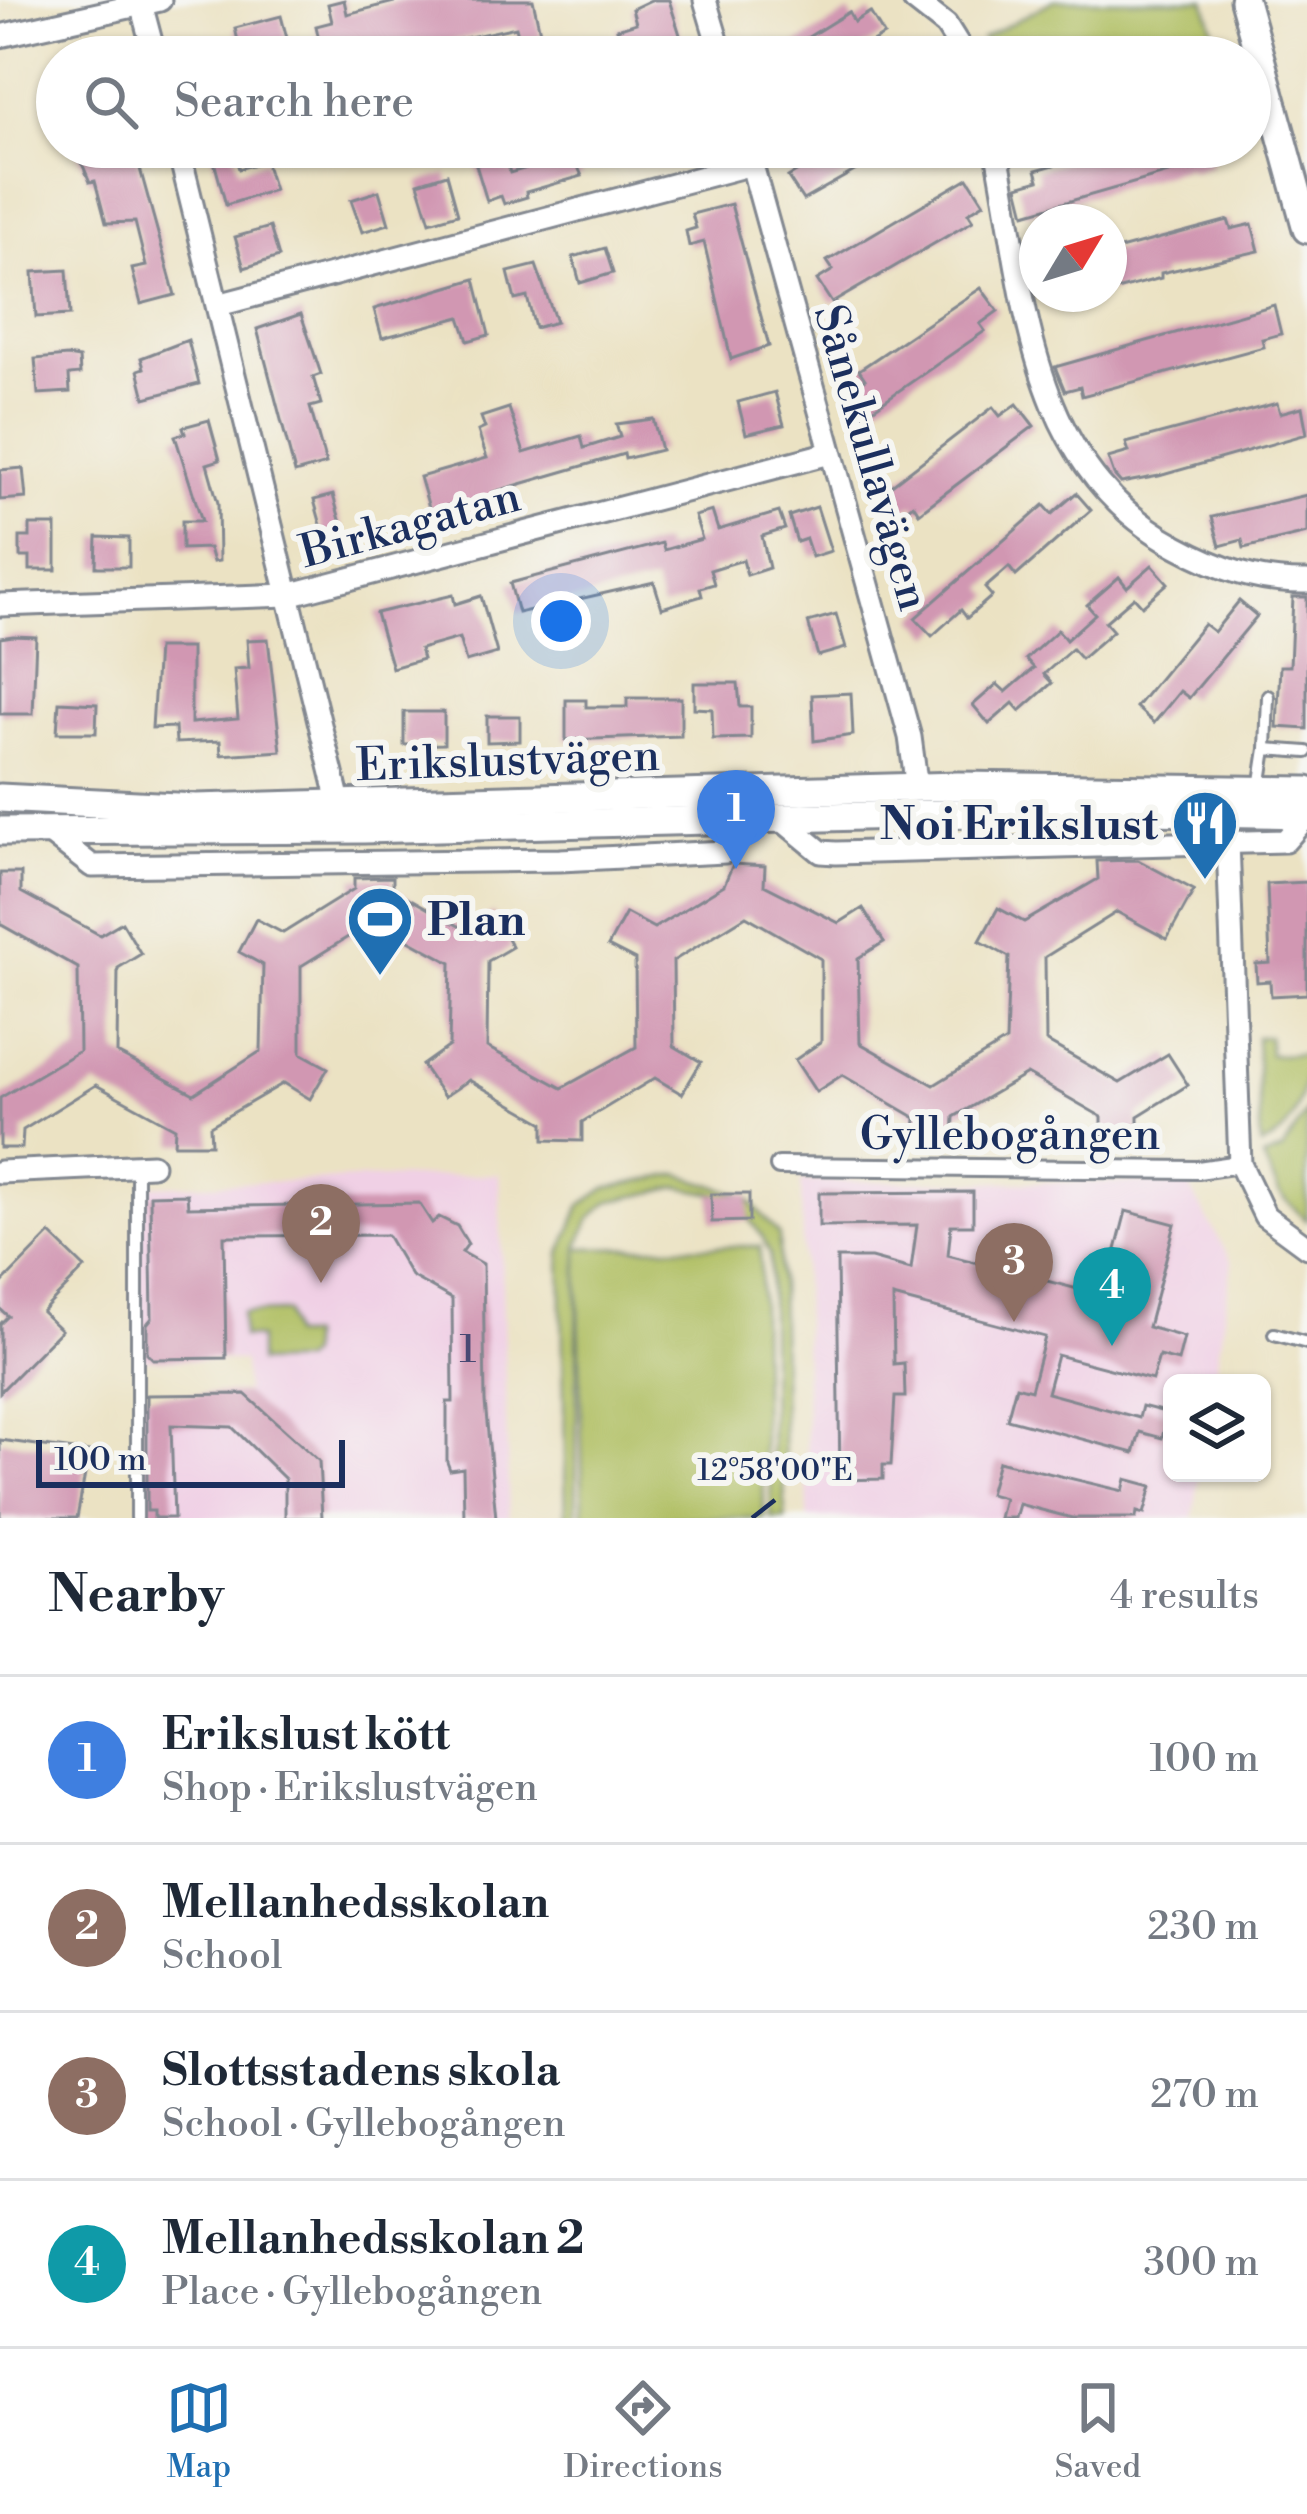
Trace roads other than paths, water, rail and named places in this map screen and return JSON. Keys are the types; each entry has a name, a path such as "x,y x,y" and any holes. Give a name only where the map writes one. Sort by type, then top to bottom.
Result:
{"street":[{"path":"705,0 716,36"},
{"path":"914,0 953,36"},
{"path":"1244,0 1254,36"},
{"path":"0,36 147,1 152,36"},
{"path":"1271,98 1307,229"},
{"path":"183,168 340,806"},
{"path":"218,305 704,168"},
{"name":"Sånekullavägen","path":"753,168 910,736 917,789"},
{"path":"1000,168 1037,369 1079,458 1122,508 1180,548 1220,569 1275,583 1307,582"},
{"name":"Birkagatan","path":"0,605 289,595 830,453"},
{"name":"Erikslustvägen","path":"0,798 196,808 917,789 1307,791"},
{"name":"Erikslustvägen","path":"0,832 1151,810 1307,815"},
{"name":"Erikslustvägen","path":"781,819 820,852 836,853 1285,841 1307,815"},
{"path":"1228,842 1240,1164 1264,1216 1307,1247"},
{"name":"Gyllebogången","path":"779,1166 1198,1171 1240,1164"},
{"path":"0,1172 144,1166"}],"lane":[{"path":"1260,788 1268,696"},
{"path":"1266,749 1307,752"},
{"path":"137,1518 144,1166"},
{"path":"1274,1334 1307,1343"}],"place":[{"name":"Erikslust kött","path":"736,869"},
{"name":"Noi Erikslust","path":"1205,882"},
{"name":"Plan","path":"380,978"},
{"name":"Mellanhedsskolan","path":"321,1283"},
{"name":"Slottsstadens skola","path":"1014,1322"},
{"name":"Mellanhedsskolan 2","path":"1112,1346"}]}
